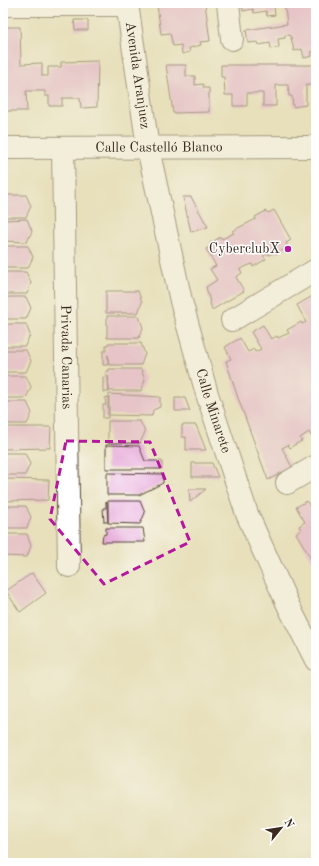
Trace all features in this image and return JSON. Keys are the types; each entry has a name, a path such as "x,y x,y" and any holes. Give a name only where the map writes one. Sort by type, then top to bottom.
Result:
{"street":[{"path":"228,3 232,39"},
{"path":"3,4 127,4"},
{"name":"Avenida Aranjuez","path":"127,4 148,148"},
{"name":"Calle Castelló Blanco","path":"3,148 316,147"},
{"name":"Privada Canarias","path":"63,148 69,566"},
{"name":"Calle Minarete","path":"148,148 181,300 207,394 248,514 289,607 316,660"},
{"path":"232,320 316,270"},
{"path":"287,483 316,466"}],"highlighted area":[{"path":"66,441 150,442 190,542 104,584 50,519"}],"building":[{"path":"169,3 205,3 210,41 200,42 201,45 189,48 190,52 182,54 181,45 173,46 170,33 161,34 157,5"},
{"path":"242,3 281,3 282,5 274,6 275,15 267,16 266,11 254,13 253,9 243,11"},
{"path":"295,3 316,3 316,51 311,52 312,56 304,58 302,49 294,51 291,37 289,35 285,35 285,38 278,39 279,47 271,49 270,43 259,45 258,42 248,43 246,30 287,24 285,8 295,6"},
{"path":"74,20 88,20 88,30 75,30"},
{"path":"3,27 20,27 21,64 42,63 42,76 48,76 48,67 61,67 61,62 98,61 97,107 81,108 80,98 62,98 62,106 49,106 49,96 45,96 45,91 26,91 27,111 3,111"},
{"path":"166,65 186,65 186,76 195,76 195,85 203,84 204,88 209,88 209,112 173,113"},
{"path":"221,65 316,65 316,85 306,85 306,105 293,107 292,96 289,96 288,85 276,85 276,106 263,106 263,93 247,93 247,106 233,106 233,95 225,95 224,77 221,77"},
{"path":"3,195 26,195 31,206 26,217 3,217"},
{"path":"183,197 191,197 208,227 191,232"},
{"path":"274,210 291,240 286,243 288,247 276,254 275,252 269,255 268,253 263,256 266,259 253,267 252,264 240,269 242,273 236,277 244,291 212,310 206,287 217,280 210,269 216,266 206,249 211,246 210,243 221,237 222,239 234,233 232,231 256,219 255,217 266,211 268,213"},
{"path":"27,219 32,231 27,242 3,241 3,220"},
{"path":"3,246 28,246 33,257 28,268 3,268"},
{"path":"3,272 26,272 31,283 27,294 3,294"},
{"path":"106,291 138,291 142,302 138,313 106,313"},
{"path":"316,294 316,433 311,436 309,432 300,438 302,441 290,448 288,445 282,448 292,467 268,480 226,361 231,359 225,347 240,338 248,352 254,349 255,352 261,349 251,332 263,325 271,339 277,336 278,338 289,333 287,330 301,322 302,324 306,322 297,305"},
{"path":"3,297 26,297 31,308 26,319 3,319"},
{"path":"107,316 139,316 143,328 139,338 107,338"},
{"path":"3,324 26,324 30,335 25,346 3,346"},
{"path":"108,343 141,343 145,354 141,365 109,365 108,355 108,365 103,365 103,351 106,351 106,345 108,345"},
{"path":"3,350 26,350 31,361 26,372 3,372"},
{"path":"109,369 141,369 145,380 141,391 109,391 108,376 109,392 103,392 103,377 106,377 106,371 109,371"},
{"path":"3,376 26,376 31,387 26,398 3,398"},
{"path":"109,394 160,397 160,407 153,410 152,416 109,415"},
{"path":"108,397 108,418 103,418 103,405 106,405 105,398"},
{"path":"175,398 185,398 190,411 175,411"},
{"path":"3,402 27,402 32,413 27,424 3,424"},
{"path":"108,421 140,421 145,432 140,443 108,443"},
{"path":"182,425 196,425 206,450 186,450 186,437 182,437"},
{"path":"3,427 51,427 50,448 3,449"},
{"path":"106,445 139,446 145,461 162,461 162,469 106,469"},
{"path":"3,453 25,453 30,464 25,475 3,475"},
{"path":"192,463 212,463 218,477 192,477"},
{"path":"107,473 163,474 163,483 139,495 107,495"},
{"path":"3,479 49,480 48,500 3,501"},
{"path":"189,489 206,489 190,502"},
{"path":"108,501 140,501 145,513 140,524 108,523"},
{"path":"307,501 316,517 316,560 313,562 296,533 301,530 299,526 305,522 296,507"},
{"path":"106,502 108,522 104,522 103,508 106,508"},
{"path":"3,506 26,506 31,517 27,528 3,528"},
{"path":"106,528 143,528 145,542 102,542 103,535 106,534"},
{"path":"3,534 27,534 31,546 27,557 3,556"},
{"path":"32,573 46,593 20,612 6,591"}],"place":[{"name":"CyberclubX","path":"288,249"}]}
